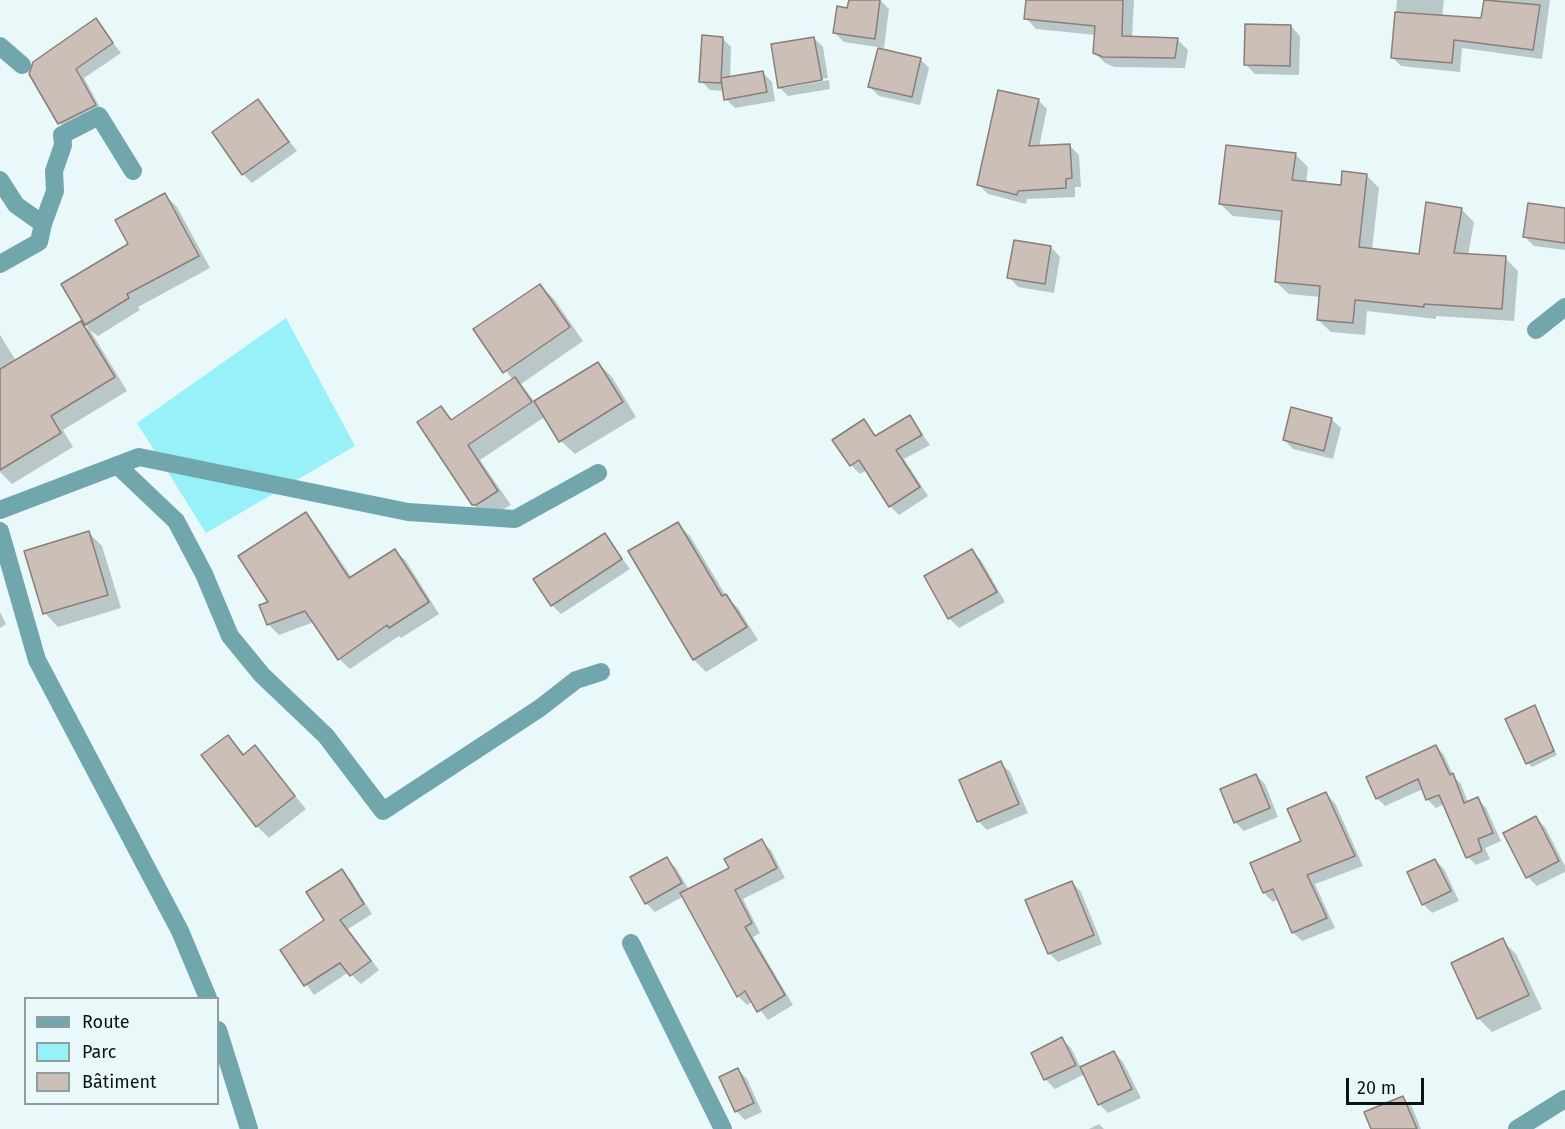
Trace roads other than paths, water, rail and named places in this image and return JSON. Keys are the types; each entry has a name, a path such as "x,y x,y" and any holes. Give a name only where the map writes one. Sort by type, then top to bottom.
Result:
{"street":[{"path":"0,46 22,65"},
{"path":"0,264 39,242 55,191 54,171 63,145 62,135 99,116 133,171"},
{"path":"0,180 16,205 43,224"},
{"path":"1536,330 1565,307"},
{"path":"0,510 139,457 408,512 514,519 598,473"},
{"path":"117,465 176,521 204,574 230,636 262,675 326,736 383,811 540,708 576,680 601,672"},
{"path":"0,531 37,660 180,931 206,997"},
{"path":"631,943 723,1129"},
{"path":"219,1033 249,1129"},
{"path":"1517,1129 1565,1098"}]}
